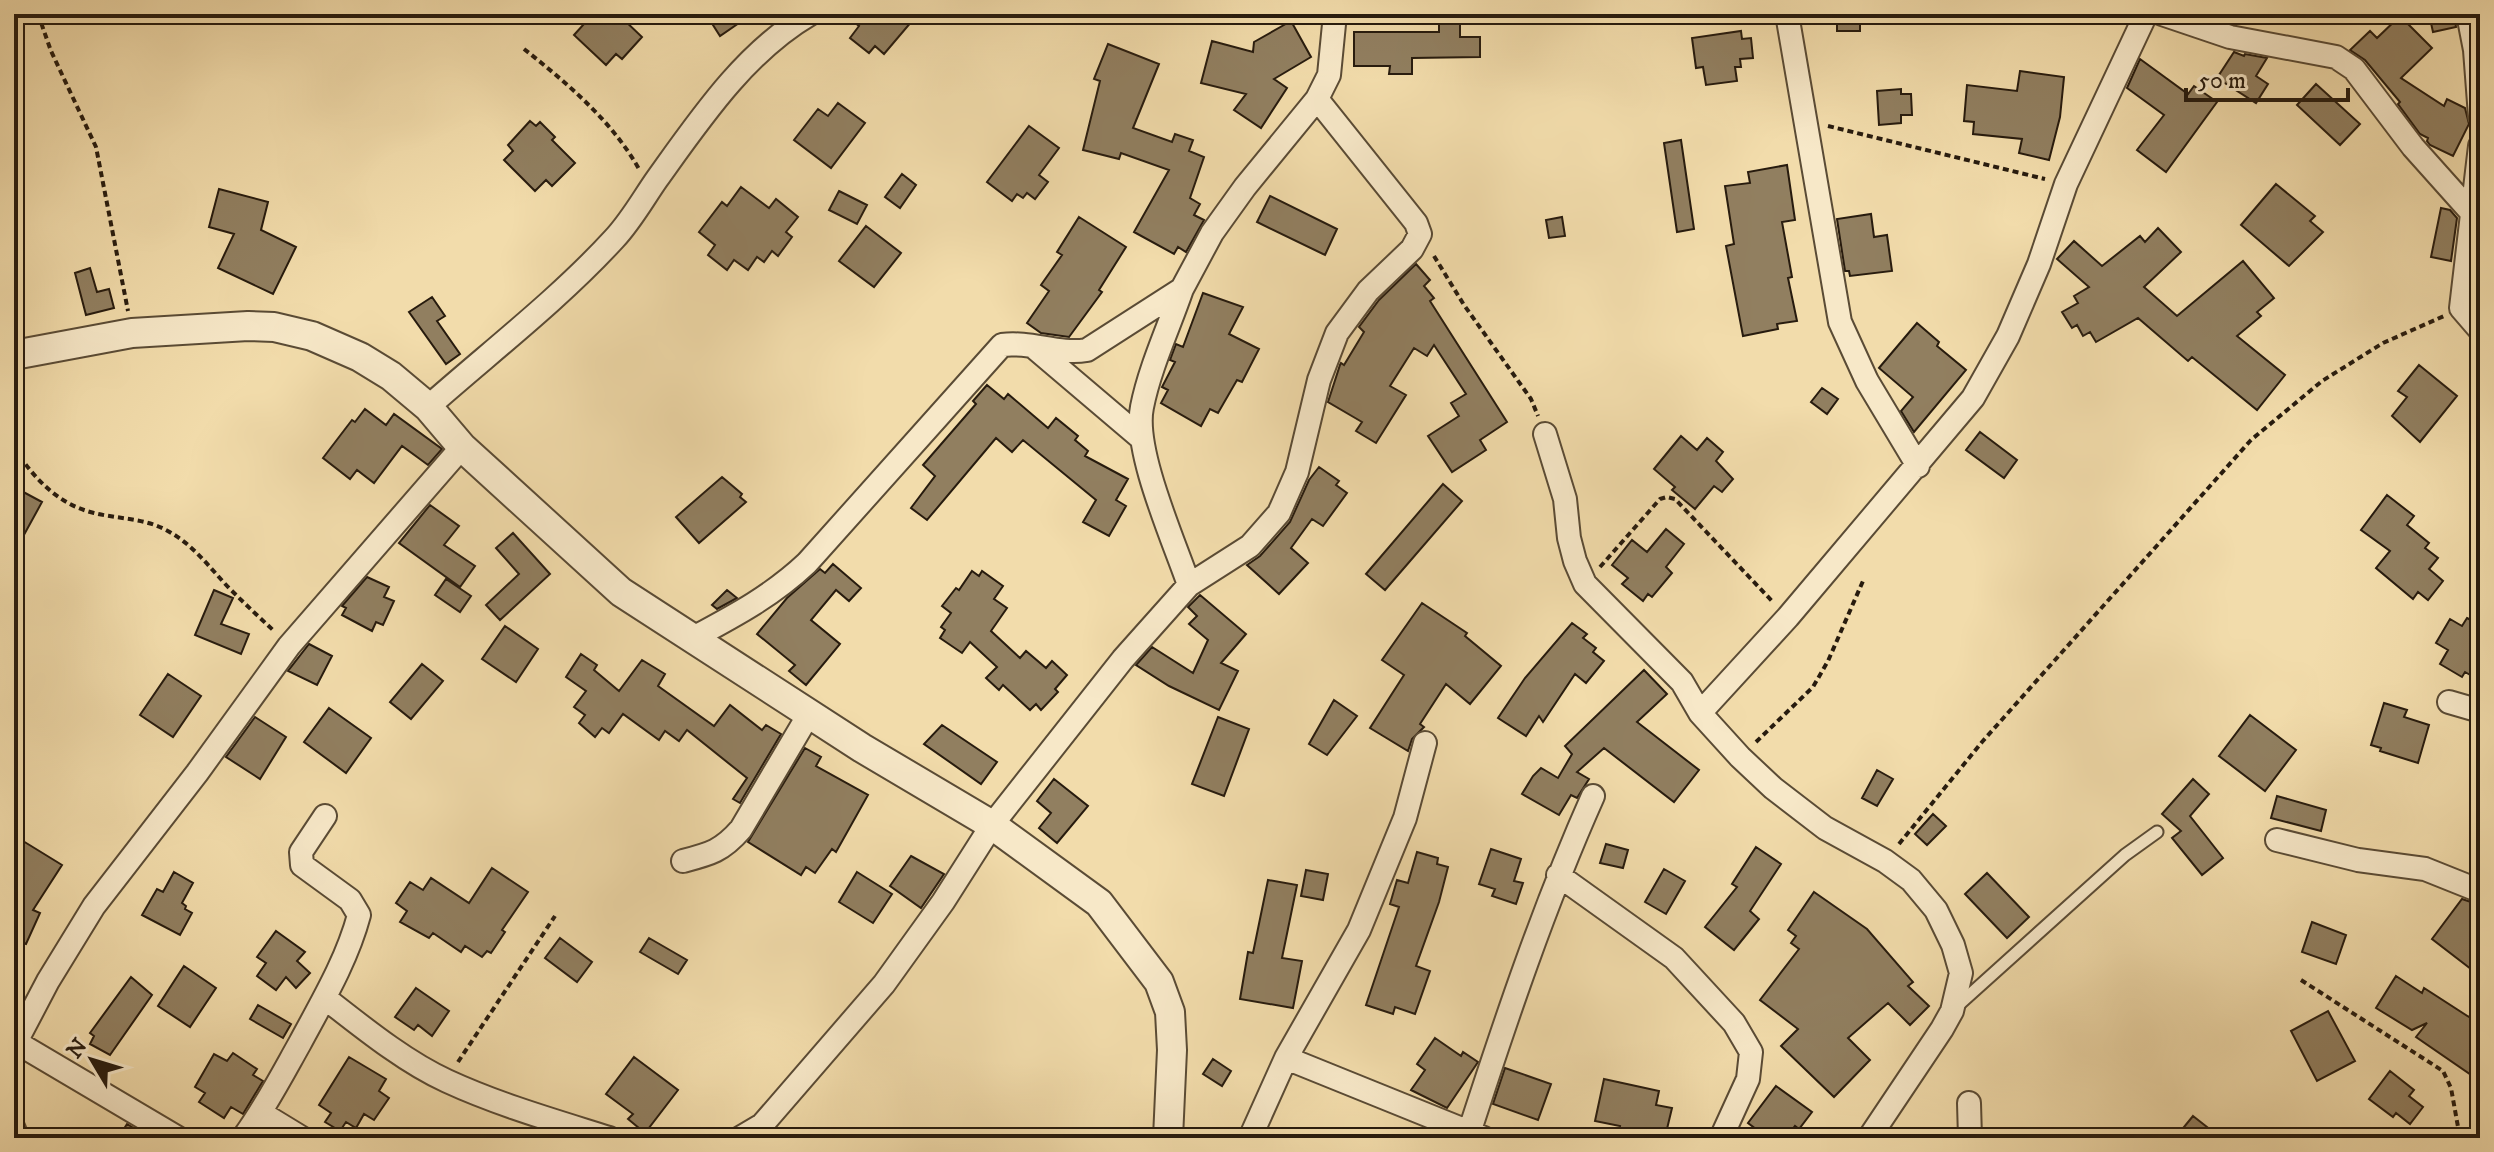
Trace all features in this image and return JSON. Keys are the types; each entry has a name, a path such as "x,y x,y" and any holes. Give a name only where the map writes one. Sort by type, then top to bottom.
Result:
{"street":[{"path":"428,407 570,283 617,237 737,75 780,32 810,14"},
{"path":"1189,585 1147,464 1141,438 1141,408 1182,289 1212,233 1317,99 1329,75 1335,14"},
{"path":"1787,14 1840,322 1867,381 1918,466"},
{"path":"1700,713 1788,617 1973,398 2008,336 2039,264 2066,184 2146,14"},
{"path":"2162,14 2230,37 2336,57 2354,69 2413,147 2472,213"},
{"path":"2468,14 2475,50 2480,116"},
{"path":"740,1138 762,1125 884,984 943,902 992,825 1084,706 1189,585 1250,546 1279,513 1297,472 1319,380 1337,333 1368,291 1412,249 1420,234 1416,223 1317,99"},
{"path":"2480,146 2461,308 2480,330"},
{"path":"693,638 757,603 807,563 1002,345 1016,343 1069,353 1087,350 1182,289"},
{"path":"14,355 132,333 274,327 299,333 360,357 391,376 428,407 462,447 621,592 862,748 992,825 1099,903 1159,982 1170,1012 1172,1038 1168,1138"},
{"path":"1034,347 1141,438"},
{"path":"1545,434 1565,499 1575,561 1585,584 1682,682 1700,713 1773,788 1825,828 1885,861 1911,880 1936,910 1953,945 1961,973 1952,1011 1869,1138"},
{"path":"178,1138 15,1042 94,906 197,773 289,646 462,447"},
{"path":"2449,702 2480,711"},
{"path":"683,861 712,854 728,844 741,829 809,714"},
{"path":"1250,1138 1286,1058 1359,930 1405,818 1425,743"},
{"path":"1286,1058 1476,1135 1517,986 1558,875 1593,796"},
{"path":"243,1138 261,1113 325,998 359,915 350,900 302,865 301,852 325,816"},
{"path":"2277,840 2358,860 2425,869 2480,891"},
{"path":"1558,875 1674,958 1734,1023 1751,1052 1748,1079 1721,1138"},
{"path":"325,998 377,1037 445,1080 533,1114 609,1138"},
{"path":"1969,1103 1970,1138"},
{"path":"261,1113 302,1138"},
{"path":"14,1129 17,1138"}],"lane":[{"path":"1952,1011 2125,855 2157,832"}],"path":[{"path":"38,14 51,51 96,147 132,333"},
{"path":"524,49 566,82 627,147 650,189"},
{"path":"1806,121 2066,184"},
{"path":"1420,234 1464,305 1531,399 1545,434"},
{"path":"1885,861 1982,742 2251,440 2322,381 2383,343 2461,308"},
{"path":"14,448 39,482 69,504 93,513 164,528 193,547 230,589 289,646"},
{"path":"1585,584 1660,499 1667,497 1675,499 1788,617"},
{"path":"1740,757 1813,687 1828,661 1863,581"},
{"path":"445,1080 555,916"},
{"path":"2301,980 2443,1071 2451,1088 2460,1138"}],"building":[{"path":"593,14 608,14 617,22 621,17 642,37 622,59 616,54 606,65 574,35"},
{"path":"706,14 752,14 720,36"},
{"path":"844,14 918,14 884,54 875,46 869,53 850,38 859,26"},
{"path":"1460,14 1460,37 1480,37 1480,57 1412,58 1412,74 1389,74 1390,66 1354,66 1354,32 1439,32 1439,15"},
{"path":"1837,14 1860,14 1860,31 1837,31"},
{"path":"2429,14 2454,14 2456,27 2433,32"},
{"path":"2400,16 2432,48 2401,78 2444,106 2447,99 2465,108 2469,124 2453,156 2430,145 2428,138 2420,134 2398,104 2400,102 2365,60 2350,50 2370,31 2377,38"},
{"path":"1291,21 1311,57 1274,79 1287,88 1261,128 1234,110 1246,94 1201,83 1212,41 1253,52 1254,42"},
{"path":"1741,31 1742,39 1751,38 1753,58 1740,59 1741,67 1735,67 1737,81 1706,85 1703,67 1696,68 1692,38"},
{"path":"1108,44 1159,64 1133,128 1172,142 1175,134 1193,140 1189,151 1204,157 1190,198 1200,204 1194,215 1204,220 1186,252 1178,247 1174,254 1134,232 1169,170 1121,153 1119,159 1083,150 1100,81 1094,79"},
{"path":"2234,52 2267,58 2256,76 2268,84 2256,103 2217,78"},
{"path":"2140,59 2188,94 2194,86 2217,102 2166,172 2137,150 2164,115 2127,88"},
{"path":"2020,71 2064,77 2060,117 2049,160 2019,153 2022,139 1973,134 1974,122 1964,121 1967,85 2017,91"},
{"path":"2316,84 2360,124 2340,145 2297,105"},
{"path":"1901,89 1901,94 1911,94 1912,115 1901,115 1901,123 1879,125 1877,91"},
{"path":"838,103 865,123 831,168 794,140 818,109 828,116"},
{"path":"530,121 536,126 540,122 555,137 552,140 575,163 552,186 546,180 535,191 504,160 513,151 508,145"},
{"path":"1029,126 1059,148 1039,175 1048,182 1035,199 1027,193 1023,198 1017,194 1012,201 987,182"},
{"path":"1681,140 1694,229 1677,232 1664,143"},
{"path":"1787,165 1795,220 1782,222 1792,277 1788,278 1797,321 1777,324 1778,329 1743,336 1726,246 1734,244 1725,186 1750,183 1748,172"},
{"path":"902,174 916,185 900,208 885,197"},
{"path":"2276,184 2315,216 2310,221 2323,232 2289,266 2241,225"},
{"path":"741,187 769,208 776,199 798,217 786,232 792,237 778,256 772,251 764,262 757,257 748,270 734,260 727,270 708,255 715,245 699,232 722,202 727,206"},
{"path":"219,189 268,202 261,230 296,247 273,294 218,268 234,234 209,227"},
{"path":"839,191 867,205 857,224 829,210"},
{"path":"1270,196 1337,229 1325,255 1257,222"},
{"path":"2441,208 2450,210 2457,218 2451,261 2431,257"},
{"path":"1871,214 1874,237 1887,235 1892,271 1850,276 1849,271 1845,271 1837,219"},
{"path":"1079,217 1126,247 1099,290 1102,292 1069,337 1041,333 1027,323 1049,291 1041,285 1062,255 1057,252"},
{"path":"1562,217 1565,236 1549,238 1546,220"},
{"path":"866,226 901,253 874,287 839,261"},
{"path":"2158,228 2181,252 2144,287 2177,316 2243,261 2274,298 2257,312 2261,316 2237,336 2285,375 2257,410 2192,357 2188,361 2138,318 2096,342 2090,332 2083,336 2077,325 2072,328 2062,312 2078,303 2074,296 2089,287 2057,259 2074,241 2102,266 2140,236 2145,242"},
{"path":"1416,264 1430,280 1424,286 1434,298 1430,301 1507,422 1480,440 1486,450 1452,472 1428,436 1459,416 1451,403 1466,394 1434,345 1427,356 1414,348 1390,386 1406,395 1376,443 1356,431 1362,422 1328,402 1341,363 1344,365 1364,332 1359,327 1379,300"},
{"path":"90,268 97,292 109,289 114,308 86,315 75,273"},
{"path":"1203,293 1243,307 1229,334 1259,349 1242,382 1237,380 1218,413 1210,409 1201,426 1161,403 1168,390 1162,387 1175,362 1170,360 1176,344 1183,347"},
{"path":"432,297 445,316 437,321 460,354 446,364 409,312"},
{"path":"1917,323 1939,342 1937,346 1966,370 1914,432 1901,411 1913,397 1879,368"},
{"path":"2419,365 2457,396 2420,442 2392,416 2407,397 2398,391"},
{"path":"987,385 1004,399 1008,394 1048,428 1056,418 1078,436 1075,440 1088,451 1085,456 1128,479 1116,500 1126,506 1109,536 1083,522 1096,500 1023,440 1012,452 996,438 927,520 911,508 935,476 923,465 976,404 973,401"},
{"path":"1822,388 1838,399 1827,414 1811,402"},
{"path":"365,409 386,425 394,414 442,449 428,465 402,446 374,483 357,470 350,479 323,458 352,420 355,422"},
{"path":"1980,432 2017,460 2004,478 1966,450"},
{"path":"1681,436 1697,450 1707,438 1723,452 1716,461 1733,479 1722,492 1714,486 1695,509 1672,490 1675,487 1654,469"},
{"path":"1319,467 1339,481 1336,485 1347,493 1323,526 1312,519 1291,548 1308,563 1279,594 1247,565 1260,556 1290,522 1309,480"},
{"path":"722,477 742,494 740,497 746,502 699,543 676,517"},
{"path":"1443,484 1462,501 1385,590 1366,574"},
{"path":"14,487 42,502 14,553"},
{"path":"2387,495 2414,516 2407,525 2429,543 2425,548 2438,558 2429,569 2443,581 2428,600 2418,592 2413,599 2376,568 2390,551 2361,530"},
{"path":"430,505 459,526 444,545 475,566 460,587 399,543"},
{"path":"1666,529 1684,544 1666,567 1672,573 1652,597 1648,594 1643,601 1622,584 1628,578 1612,565 1632,540 1647,552"},
{"path":"513,533 550,574 500,620 486,605 519,574 496,548"},
{"path":"833,564 861,588 849,601 836,590 811,620 840,644 806,685 789,671 795,665 757,634 787,598 820,569 825,573"},
{"path":"972,571 979,576 982,571 1003,586 994,599 1007,608 991,631 1020,658 1026,651 1046,668 1052,661 1067,675 1055,689 1058,692 1041,710 1036,704 1030,710 1003,685 999,690 986,678 997,667 970,642 962,653 940,638 945,630 941,627 951,613 942,606 956,588 959,590"},
{"path":"367,577 389,587 384,597 394,601 383,625 376,622 372,631 342,615 346,608 342,606"},
{"path":"446,579 471,596 460,612 435,595"},
{"path":"214,590 233,598 221,624 249,634 241,654 195,635"},
{"path":"727,590 737,598 717,609 712,605"},
{"path":"1200,595 1246,634 1221,663 1238,671 1219,710 1169,686 1136,665 1152,647 1193,673 1208,640 1189,624 1197,616 1188,607"},
{"path":"1422,603 1467,633 1465,636 1501,666 1470,704 1446,684 1420,724 1424,727 1412,739 1408,751 1370,728 1404,675 1382,660"},
{"path":"2467,618 2480,625 2480,662 2472,676 2465,672 2462,677 2440,664 2448,650 2436,643 2450,619 2462,626"},
{"path":"1572,623 1587,634 1583,638 1596,648 1593,652 1604,661 1586,683 1575,674 1543,722 1539,716 1526,736 1498,718 1525,678"},
{"path":"505,626 538,649 516,682 482,659"},
{"path":"309,644 332,656 317,685 288,671"},
{"path":"581,654 597,665 594,670 619,691 642,660 665,674 658,686 714,726 730,705 762,730 766,725 781,734 740,803 733,799 747,778 687,730 679,741 665,731 659,740 623,714 609,733 602,728 595,737 579,723 585,715 574,707 586,691 566,677"},
{"path":"422,664 443,681 411,719 390,702"},
{"path":"1644,670 1667,694 1637,722 1699,770 1674,802 1604,748 1577,772 1589,779 1577,798 1571,795 1559,815 1522,794 1541,768 1558,778 1572,754 1565,746"},
{"path":"168,674 201,696 173,737 140,715"},
{"path":"1334,700 1357,716 1327,755 1309,744"},
{"path":"2384,703 2407,710 2404,717 2429,725 2418,763 2371,745"},
{"path":"329,708 371,738 346,773 304,742"},
{"path":"2250,715 2296,750 2265,791 2219,756"},
{"path":"255,717 286,737 260,779 226,757"},
{"path":"1218,717 1249,729 1224,796 1192,784"},
{"path":"942,725 997,762 981,784 924,744"},
{"path":"805,748 821,757 816,766 868,795 836,852 832,849 815,873 806,867 801,875 748,842"},
{"path":"1877,770 1893,779 1877,806 1862,798"},
{"path":"1054,779 1088,806 1057,843 1039,828 1051,813 1037,801"},
{"path":"2193,779 2209,794 2190,816 2223,858 2202,875 2172,838 2181,831 2162,814"},
{"path":"2277,796 2326,810 2321,831 2271,818"},
{"path":"1933,814 1946,826 1927,845 1915,834"},
{"path":"23,841 62,865 33,910 40,913 26,944 14,940 14,856"},
{"path":"1606,844 1628,850 1623,868 1600,863"},
{"path":"1756,847 1781,864 1750,911 1759,919 1734,950 1705,927 1737,887 1732,884"},
{"path":"1491,849 1521,859 1514,881 1523,883 1516,904 1492,896 1495,889 1479,884"},
{"path":"1417,852 1438,858 1437,864 1448,867 1416,966 1430,971 1415,1014 1395,1007 1393,1014 1366,1005 1399,907 1390,904 1397,880 1408,883"},
{"path":"911,856 944,874 921,908 890,886"},
{"path":"492,868 528,892 502,930 505,932 491,953 487,951 482,957 465,946 461,952 433,933 429,938 400,922 407,911 396,903 410,882 423,890 431,878 469,903"},
{"path":"1664,869 1685,881 1666,914 1645,902"},
{"path":"1306,870 1328,874 1323,900 1301,896"},
{"path":"174,872 193,883 182,903 192,913 180,935 142,915 157,889 163,892"},
{"path":"857,872 892,894 873,923 839,902"},
{"path":"1987,873 2029,917 2007,938 1965,894"},
{"path":"1268,880 1297,885 1282,958 1302,961 1293,1008 1240,999 1248,952 1253,953"},
{"path":"1814,892 1867,929 1913,982 1908,986 1929,1006 1910,1025 1888,1003 1848,1038 1870,1060 1834,1097 1781,1046 1798,1029 1760,1000 1799,949 1791,943 1796,936 1788,930"},
{"path":"2462,899 2480,905 2480,976 2432,939"},
{"path":"2312,922 2346,935 2336,964 2302,952"},
{"path":"276,931 305,952 297,961 310,973 296,988 286,977 276,990 257,976 266,963 257,957"},
{"path":"560,938 592,962 577,982 545,958"},
{"path":"649,938 687,960 678,974 640,952"},
{"path":"184,966 216,988 190,1027 158,1006"},
{"path":"2396,976 2422,993 2424,988 2469,1017 2480,1001 2480,1081 2416,1037 2427,1023 2412,1030 2376,1008"},
{"path":"131,977 152,995 110,1055 90,1044 94,1036 90,1033"},
{"path":"416,988 449,1011 432,1036 418,1025 414,1030 395,1017"},
{"path":"258,1005 291,1024 283,1038 250,1019"},
{"path":"2328,1011 2355,1061 2317,1081 2291,1031"},
{"path":"1435,1038 1461,1056 1463,1052 1478,1062 1447,1108 1411,1090 1425,1070 1417,1064"},
{"path":"233,1053 257,1069 253,1075 263,1081 243,1114 231,1107 224,1118 199,1102 205,1093 195,1087 214,1054 227,1061"},
{"path":"349,1057 386,1079 379,1091 389,1098 374,1120 364,1114 356,1128 346,1122 340,1131 325,1122 331,1113 319,1105"},
{"path":"634,1057 678,1090 645,1133 628,1119 633,1114 606,1094"},
{"path":"1213,1059 1231,1071 1222,1086 1203,1074"},
{"path":"1505,1068 1551,1084 1538,1120 1493,1104"},
{"path":"2390,1071 2414,1090 2409,1096 2423,1107 2410,1124 2396,1113 2393,1117 2369,1099"},
{"path":"1604,1079 1659,1091 1656,1105 1672,1108 1666,1133 1648,1130 1647,1138 1618,1138 1620,1126 1595,1121"},
{"path":"1776,1086 1812,1112 1799,1129 1795,1126 1786,1138 1768,1138 1748,1123"},
{"path":"2193,1116 2221,1138 2175,1138"},
{"path":"127,1124 150,1138 118,1138"}]}
